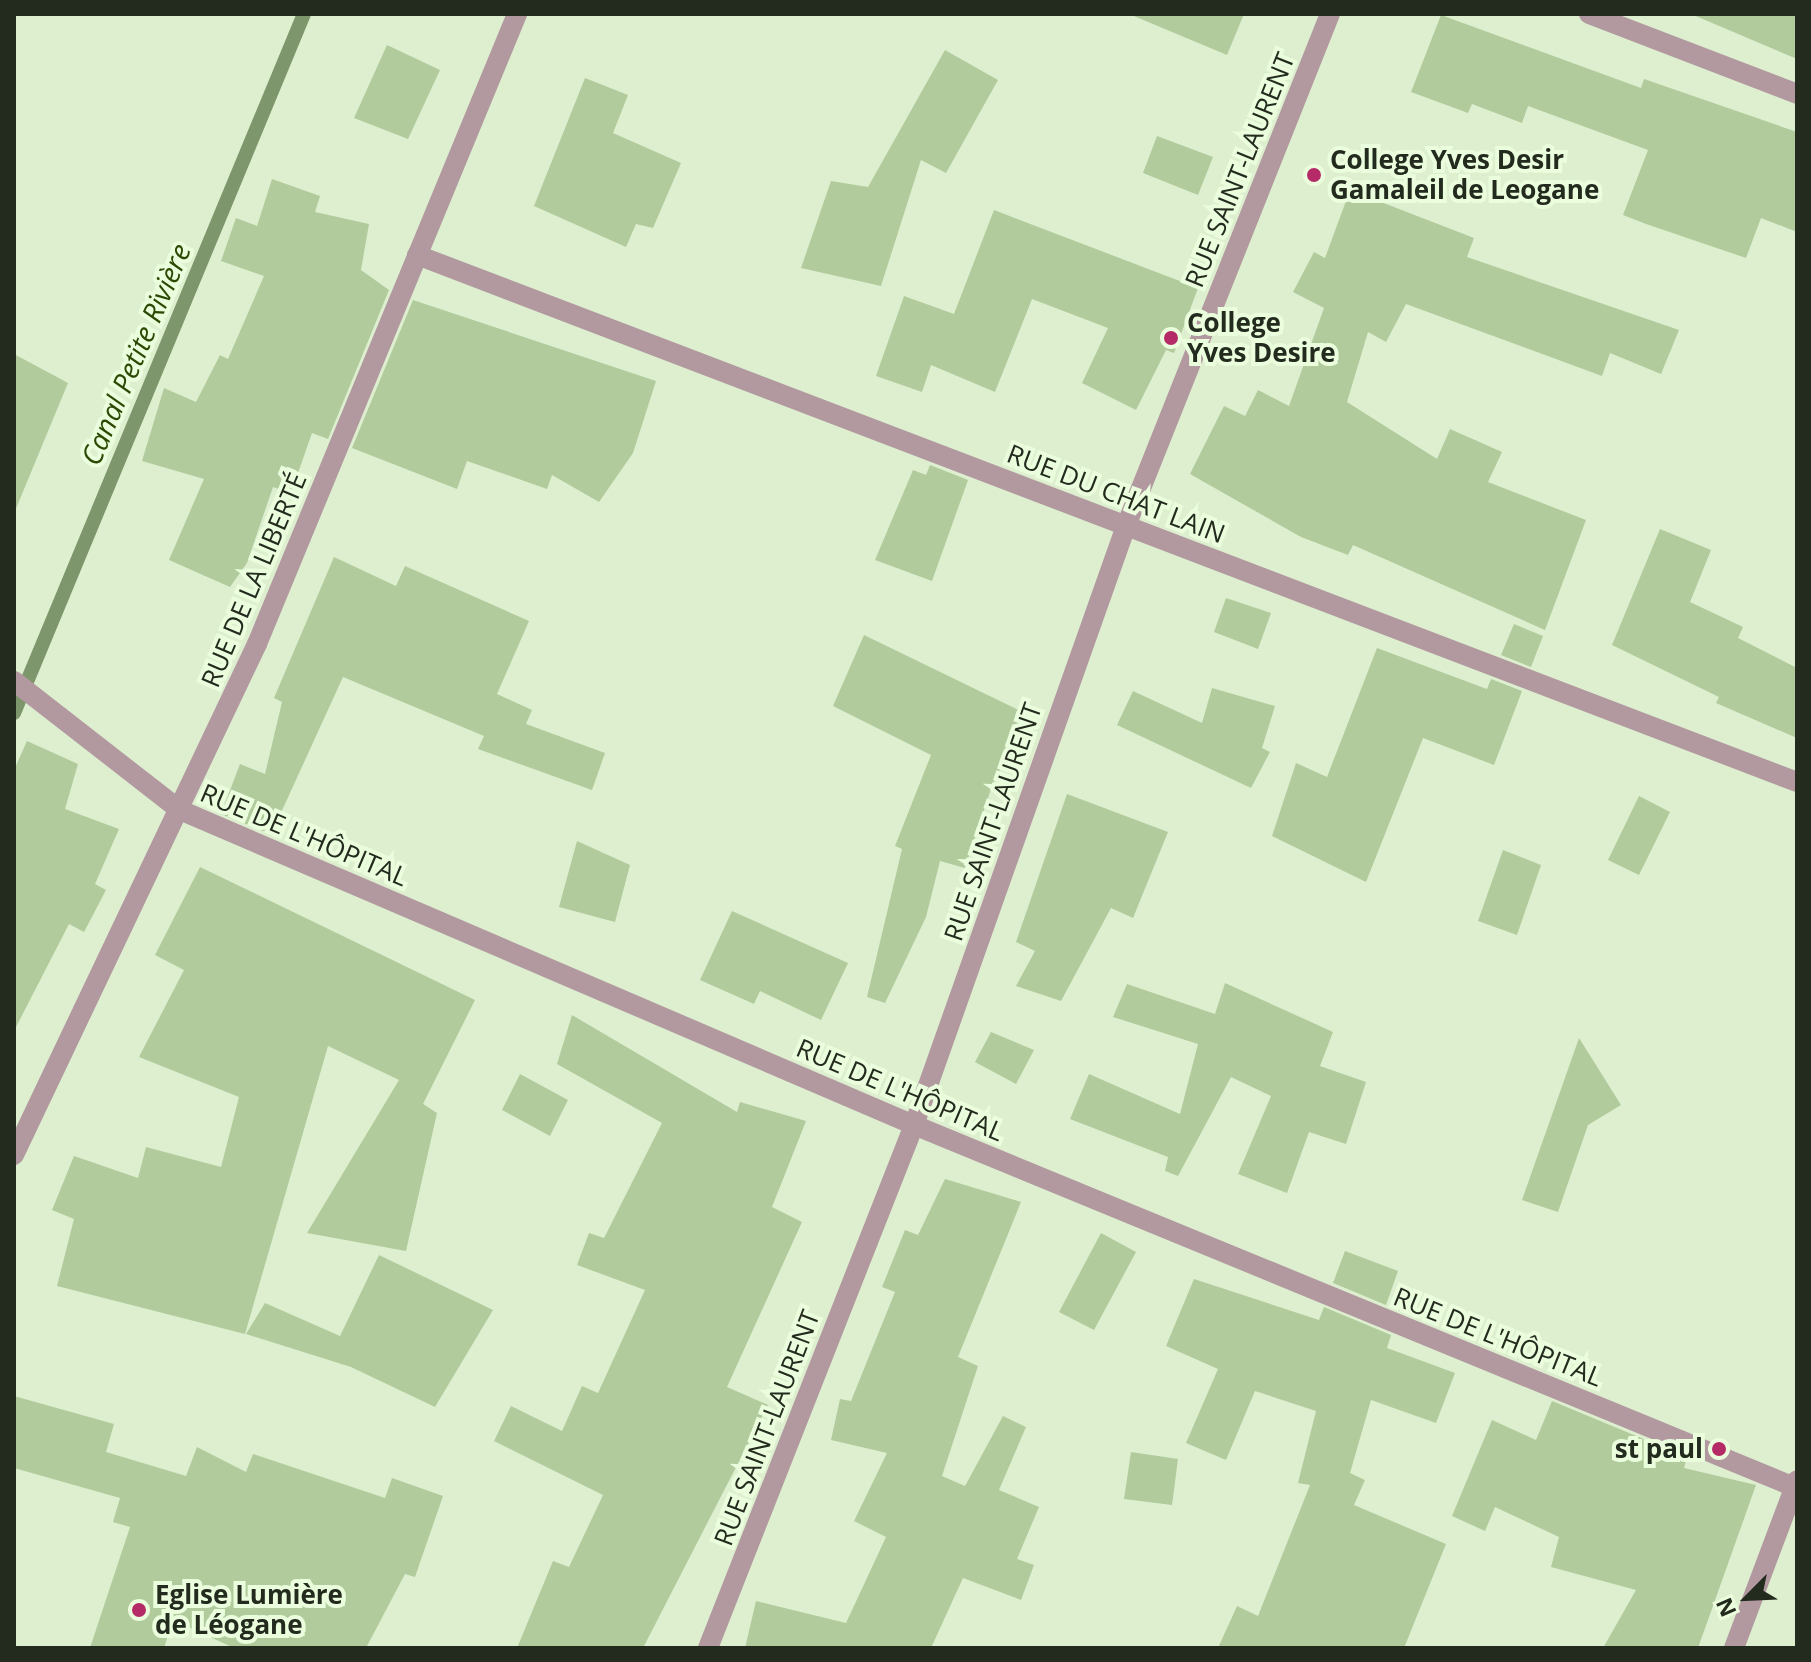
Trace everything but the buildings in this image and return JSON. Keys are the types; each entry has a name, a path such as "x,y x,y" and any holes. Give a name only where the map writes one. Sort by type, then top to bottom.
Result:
{"street":[{"name":"RUE DE LA LIBERTÉ","path":"14,1155 180,810 517,14"},
{"name":"RUE SAINT-LAURENT","path":"708,1648 914,1125 1126,526 1330,14"},
{"path":"1589,14 1797,94"},
{"name":"RUE DU CHAT LAIN","path":"417,255 1797,782"},
{"name":"RUE DE L'HÔPITAL","path":"14,681 180,810 914,1125 1796,1485"},
{"path":"1734,1648 1796,1485"}],"waterway":[{"name":"Canal Petite Rivière","path":"14,713 304,14"}],"place":[{"name":"College Yves Desir Gamaleil de Leogane","path":"1314,175"},
{"name":"College Yves Desire","path":"1171,338"},
{"name":"st paul","path":"1719,1449"},
{"name":"Eglise Lumière de Léogane","path":"139,1610"}]}
